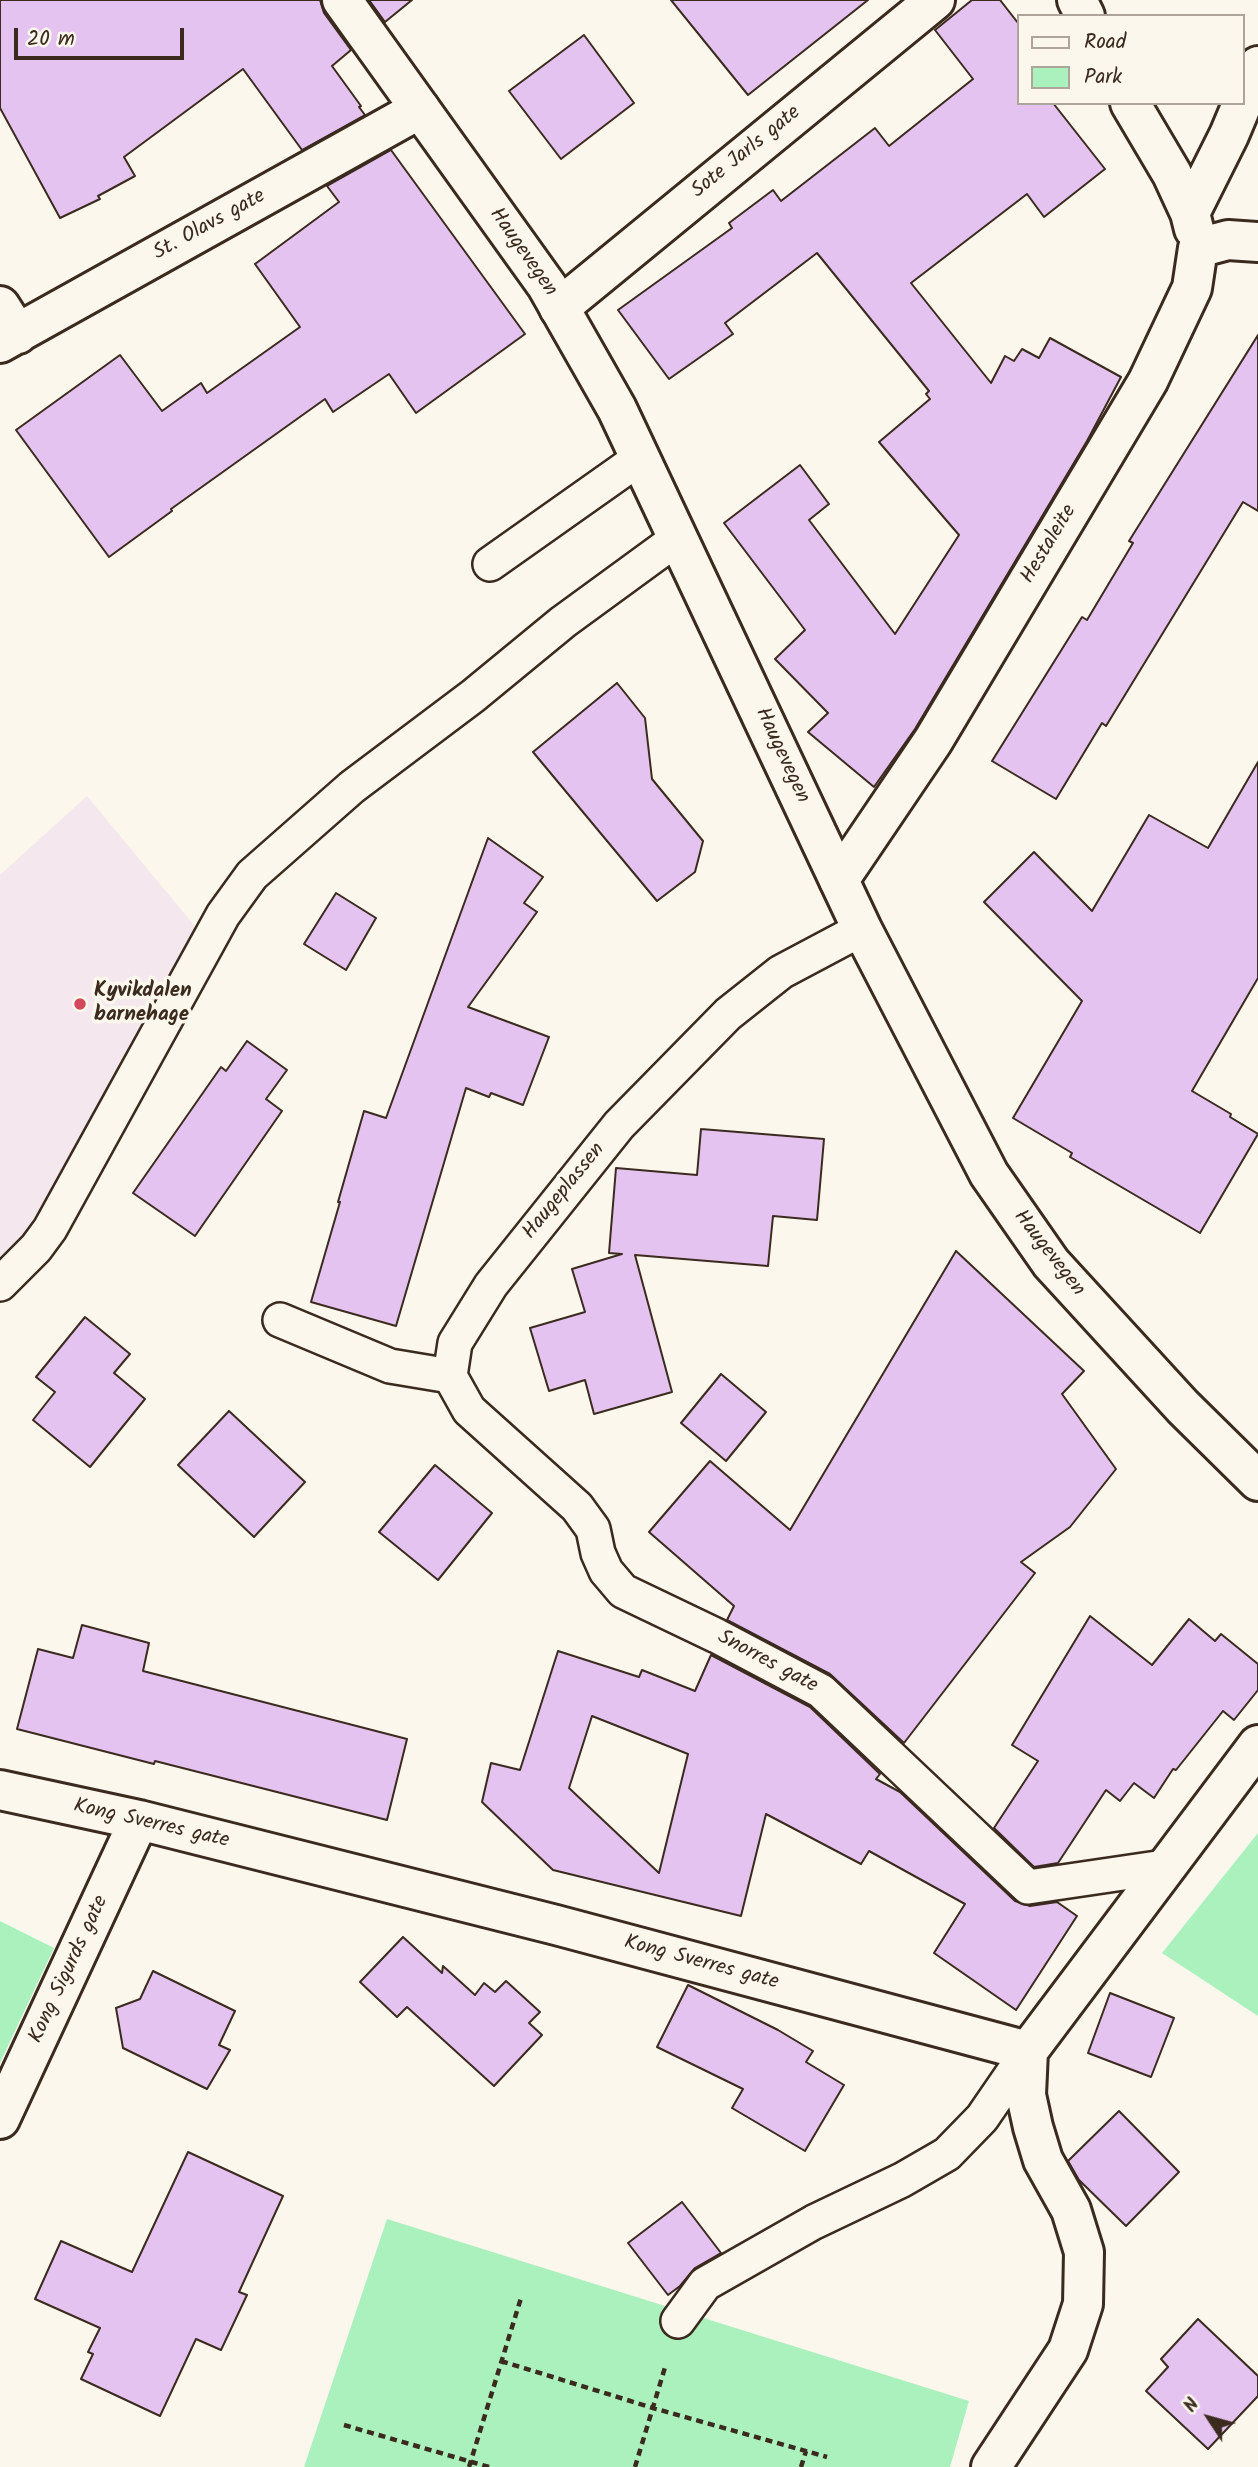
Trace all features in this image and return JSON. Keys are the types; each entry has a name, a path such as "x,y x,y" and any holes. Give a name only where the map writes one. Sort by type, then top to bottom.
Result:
{"street":[{"name":"Haugevegen","path":"342,0 547,286 617,409 862,929 989,1174 1051,1263 1183,1407 1253,1465"},
{"name":"Sote Jarls gate","path":"559,308 935,0"},
{"name":"Hestaleite","path":"1244,99 1258,66"},
{"path":"1131,105 1172,174 1194,230 1228,240 1258,242"},
{"name":"Hestaleite","path":"839,880 933,741 1148,381 1192,288 1194,230 1242,105"},
{"name":"St. Olavs gate","path":"6,328 420,109"},
{"path":"991,2467 1068,2350 1083,2304 1084,2252 1071,2210 1043,2160 1033,2127 1026,2095 1028,2051 1258,1745"},
{"name":"Kong Sverres gate","path":"0,1790 139,1820 569,1929 1028,2051"},
{"name":"Kong Sigurds gate","path":"0,2119 139,1820"}],"lane":[{"path":"490,564 640,458"},
{"path":"0,1284 36,1248 50,1229 223,915 252,875 352,787 473,696 563,622 678,538"},
{"name":"Haugeplassen","path":"450,1376 456,1343 491,1285 618,1125 728,1014 781,972 862,929"},
{"path":"280,1320 390,1367 450,1376"},
{"name":"Snorres gate","path":"450,1376 469,1410 577,1507 593,1529 598,1553 606,1571 624,1591 718,1636 821,1691 1028,1887 1164,1867"},
{"path":"678,2321 705,2284 814,2222 902,2180 947,2154 982,2118 1028,2051"}],"path":[{"path":"470,2464 521,2298"},
{"path":"635,2467 678,2321"},
{"path":"501,2361 653,2408 827,2457"},
{"path":"344,2425 470,2464 489,2467"},
{"path":"801,2467 806,2451"}],"shaded area":[{"name":"Kyvikdalen barnehage","path":"87,796 198,930 121,1077 13,1251 0,1259 0,875"}],"green space":[{"path":"1258,1833 1258,2016 1162,1953"},
{"path":"0,1921 54,1948 0,2063"},
{"path":"387,2219 969,2401 950,2467 304,2467"}],"building":[{"path":"0,0 320,0 324,13 351,50 332,66 365,115 302,150 243,69 124,157 135,176 98,196 100,199 60,218 0,108"},
{"path":"369,0 412,0 385,22"},
{"path":"671,0 868,0 748,95"},
{"path":"972,0 1000,0 1016,20 1016,105 1055,105 1105,169 1044,217 1027,194 911,283 991,383 1005,356 1014,361 1022,349 1039,358 1050,338 1121,377 1087,441 915,729 874,787 808,732 828,713 775,659 805,630 724,523 800,465 829,504 809,520 895,634 959,535 879,442 930,399 926,394 929,391 817,253 725,323 733,334 669,379 618,310 732,228 729,223 773,190 781,201 875,128 889,146 973,79 935,30"},
{"path":"584,35 634,103 561,159 509,91"},
{"path":"391,150 525,334 416,413 389,374 333,412 325,399 171,509 172,511 109,557 16,430 120,355 162,411 201,383 207,393 300,327 255,264 339,202 327,186"},
{"path":"1258,335 1258,511 1243,502 1106,726 1102,723 1056,799 992,761 1082,617 1087,620 1133,543 1129,541"},
{"path":"617,683 645,718 652,779 703,841 695,872 657,901 533,752"},
{"path":"1258,762 1258,978 1192,1091 1258,1134 1200,1233 1070,1157 1072,1153 1013,1118 1082,1001 984,902 1034,852 1092,911 1149,815 1208,848"},
{"path":"488,838 543,877 524,903 537,912 468,1007 549,1037 523,1105 491,1093 489,1097 466,1088 396,1326 311,1302 364,1111 386,1118"},
{"path":"336,893 376,918 346,970 304,944"},
{"path":"247,1041 287,1070 266,1099 282,1111 195,1236 133,1193 221,1067 226,1071"},
{"path":"701,1129 824,1139 817,1220 773,1216 768,1266 635,1255 672,1392 594,1414 585,1380 549,1391 530,1328 585,1312 572,1269 622,1254 609,1253 616,1168 697,1175"},
{"path":"956,1251 1084,1371 1062,1394 1116,1469 1070,1527 1021,1562 1035,1573 904,1743 830,1674 727,1620 734,1606 649,1532 710,1461 790,1530"},
{"path":"85,1317 130,1354 114,1373 145,1399 90,1467 33,1420 55,1392 36,1377"},
{"path":"721,1374 766,1412 726,1461 681,1423"},
{"path":"229,1411 305,1482 254,1537 178,1465"},
{"path":"435,1465 492,1513 438,1580 379,1532"},
{"path":"1090,1616 1152,1665 1189,1619 1215,1641 1221,1634 1258,1664 1258,1690 1234,1720 1223,1711 1176,1770 1173,1769 1154,1798 1134,1783 1120,1801 1106,1790 1058,1863 1034,1867 994,1828 1038,1761 1012,1745"},
{"path":"82,1625 149,1643 143,1671 407,1739 387,1820 17,1729 38,1649 73,1658"},
{"path":"558,1651 639,1677 642,1670 695,1691 711,1655 810,1707 880,1774 876,1779 900,1792 1015,1901 1030,1906 1057,1902 1077,1916 1016,2010 934,1953 965,1904 869,1851 861,1864 766,1814 741,1916 553,1870 482,1802 491,1763 520,1770","holes":["592,1716 688,1754 659,1873 569,1788"]},
{"path":"403,1937 442,1973 443,1966 475,1995 484,1983 495,1992 506,1981 540,2012 529,2023 542,2035 494,2086 407,2007 397,2017 360,1982"},
{"path":"153,1971 235,2011 219,2045 230,2050 207,2089 123,2048 116,2008 140,1999"},
{"path":"688,1985 778,2030 813,2051 806,2062 844,2085 805,2151 732,2108 743,2089 657,2047"},
{"path":"1110,1993 1174,2018 1151,2077 1088,2053"},
{"path":"1119,2111 1179,2172 1126,2226 1079,2180 1068,2161"},
{"path":"188,2152 283,2196 239,2292 247,2295 221,2350 196,2339 160,2416 81,2379 93,2354 88,2352 100,2328 35,2299 61,2241 132,2272"},
{"path":"682,2202 721,2253 695,2268 680,2286 668,2295 628,2243"},
{"path":"1198,2319 1258,2376 1258,2396 1208,2449 1146,2391 1168,2367 1161,2359"}],"place":[{"name":"Kyvikdalen barnehage","path":"80,1004"}]}
